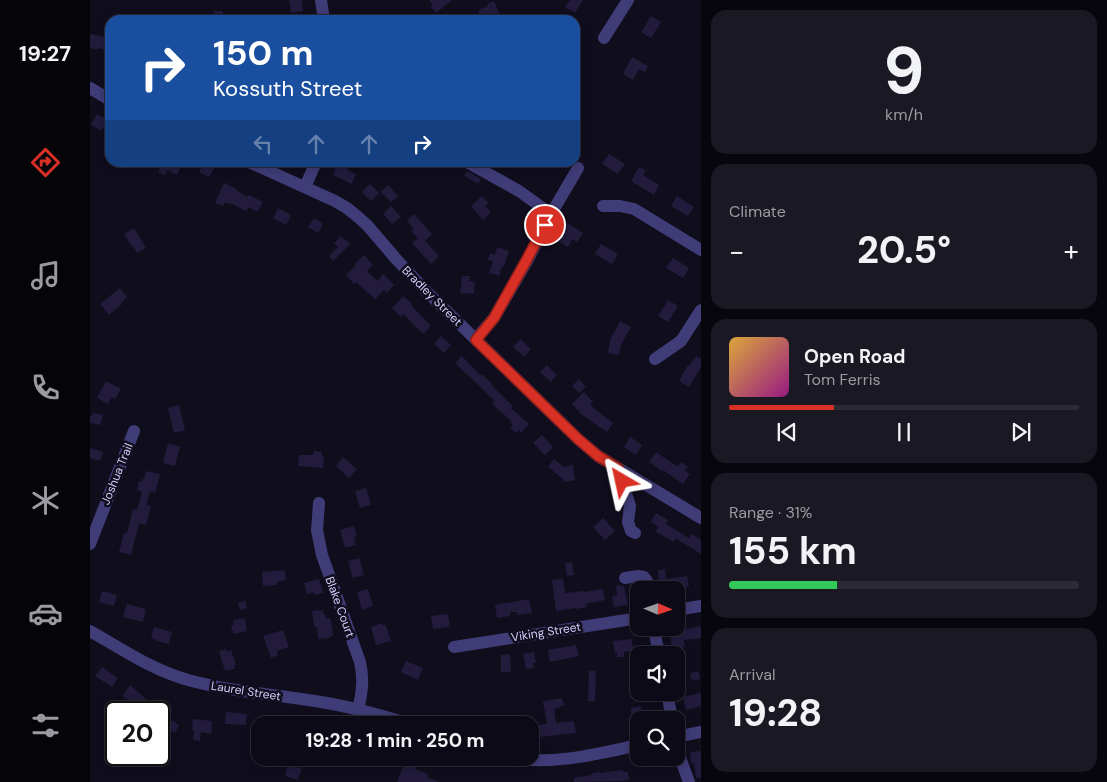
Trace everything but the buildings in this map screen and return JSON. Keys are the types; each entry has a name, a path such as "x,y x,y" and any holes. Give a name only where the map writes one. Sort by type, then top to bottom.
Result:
{"street":[{"path":"322,0 324,15"},
{"path":"604,38 628,0"},
{"path":"90,88 105,97"},
{"name":"Bradley Street","path":"260,167 347,208 367,225 410,275 578,439 598,456 701,518"},
{"path":"305,187 314,167"},
{"path":"475,167 519,191 551,214"},
{"path":"476,340 494,318 578,168"},
{"path":"603,206 620,206 634,209 701,250"},
{"path":"655,359 681,341 701,310"},
{"name":"Joshua Trail","path":"90,544 134,431"},
{"path":"618,468 630,506 628,522 631,531 635,533"},
{"name":"Blake Court","path":"319,503 317,530 322,555 362,672 363,683 358,710"},
{"path":"625,578 638,576 644,577 646,581"},
{"path":"685,609 701,606"},
{"name":"Viking Street","path":"454,647 630,619"},
{"name":"Laurel Street","path":"90,631 151,666 188,680 232,690 311,700 380,716"},
{"path":"685,735 701,732"},
{"path":"539,761 567,759 630,747"},
{"path":"683,766 689,782"}],"route":[{"path":"545,225 494,318 476,340 578,439 598,456 618,468 622,481"}]}
